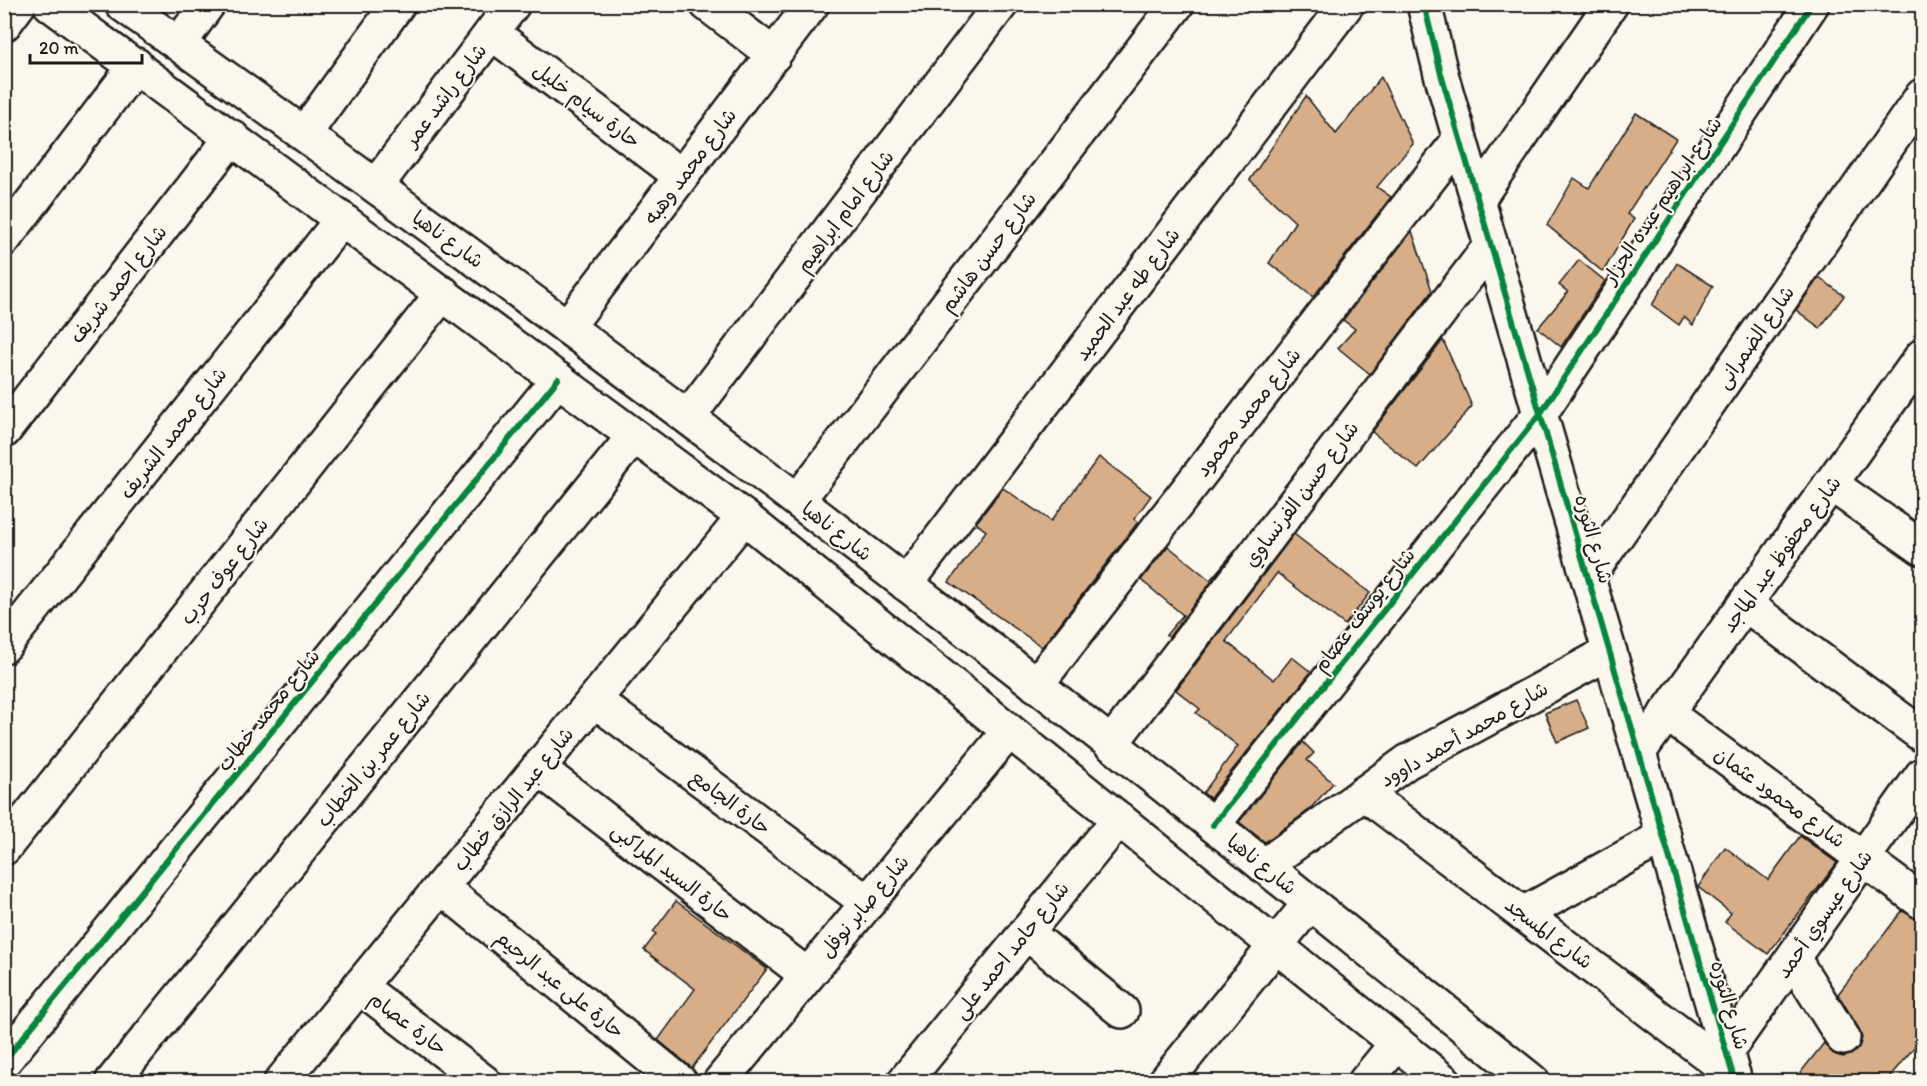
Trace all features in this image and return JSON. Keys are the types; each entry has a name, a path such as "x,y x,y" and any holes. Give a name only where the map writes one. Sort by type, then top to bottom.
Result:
{"street":[{"path":"4,24 19,4"},
{"path":"50,4 136,65 744,517 1445,1082"},
{"name":"شارع ناهيا","path":"122,4 376,186 798,500 1111,744 1533,1082"},
{"path":"179,45 208,4"},
{"path":"304,134 398,4"},
{"name":"شارع راشد عمر","path":"376,186 513,4"},
{"path":"707,4 774,55"},
{"name":"شارع محمد وهبه","path":"567,327 812,4"},
{"name":"شارع امام ابراهيم","path":"688,417 1001,4"},
{"name":"شارع حسن هاشم","path":"798,500 1177,4"},
{"name":"شارع طه عبد الحميد","path":"906,584 1347,4"},
{"path":"1478,200 1611,4"},
{"name":"شارع ابراهيم عبده الجزار","path":"1540,414 1812,4"},
{"name":"شارع الثوره","path":"1424,5 1460,139 1731,1069"},
{"name":"حارة سيام خليل","path":"492,33 681,176"},
{"path":"4,239 136,65"},
{"name":"شارع الضمرانى","path":"1588,577 1923,96"},
{"name":"شارع احمد شريف","path":"4,431 232,137"},
{"name":"شارع محمد محمود","path":"1036,685 1460,139"},
{"name":"شارع محمد الشريف","path":"4,646 342,219"},
{"name":"شارع حسن الفرنساوي","path":"1111,744 1491,245"},
{"name":"شارع عوف حرب","path":"4,848 443,293"},
{"name":"شارع محفوظ عبد الماجد","path":"1639,752 1921,362"},
{"name":"شارع محمد خطاب","path":"4,1061 558,379"},
{"name":"شارع يوسف عصام","path":"1213,825 1540,414"},
{"name":"شارع عمر بن الخطاب","path":"112,1082 634,436"},
{"path":"1831,484 1923,548"},
{"name":"شارع عبد الرازق خطاب","path":"281,1082 744,517"},
{"path":"1745,604 1923,735"},
{"name":"شارع محمد أحمد داوود","path":"1264,866 1407,762 1610,652"},
{"name":"حارة الجامع","path":"594,700 868,903"},
{"name":"شارع محمود عثمان","path":"1666,714 1923,902"},
{"name":"شارع صابر نوفل","path":"720,1082 1010,731"},
{"name":"حارة السيد المراكبى","path":"538,768 807,975"},
{"name":"شارع عيسوي أحمد","path":"1731,1069 1793,958 1923,775"},
{"name":"شارع المسجد","path":"1364,793 1731,1069"},
{"name":"شارع حامد احمد على","path":"917,1077 1026,932 1119,819"},
{"path":"1523,914 1664,836"},
{"name":"حارة على عبد الرحيم","path":"441,887 680,1082"},
{"path":"1166,1082 1310,903"},
{"path":"1026,932 1122,1011"},
{"path":"1793,958 1843,1038"},
{"name":"حارة عصام","path":"359,986 484,1082"},
{"path":"1365,1082 1397,1043"}],"building":[{"path":"1381,77 1413,144 1377,187 1391,197 1313,297 1269,263 1295,222 1250,180 1306,96 1336,134"},
{"path":"1636,113 1676,139 1627,214 1634,219 1603,272 1547,225 1574,178 1589,188"},
{"path":"1412,231 1432,291 1370,374 1338,348 1355,329 1343,320"},
{"path":"1579,260 1605,281 1561,347 1538,328 1568,292 1559,285"},
{"path":"1677,263 1713,286 1693,325 1684,317 1679,325 1652,305"},
{"path":"1819,277 1844,296 1820,328 1796,310"},
{"path":"1443,340 1472,406 1418,469 1372,432"},
{"path":"1099,457 1151,496 1134,519 1138,522 1042,647 949,582 986,531 976,523 1003,488 1051,521"},
{"path":"1294,534 1370,593 1345,625 1277,573 1226,641 1274,680 1292,657 1311,672 1210,798 1203,793 1238,746 1196,713 1200,709 1176,690"},
{"path":"1168,546 1210,580 1234,552 1169,637 1166,635 1183,615 1141,580"},
{"path":"1576,700 1589,728 1557,742 1545,713"},
{"path":"1303,742 1314,753 1307,760 1333,783 1309,810 1265,842 1239,822"},
{"path":"1800,836 1837,863 1768,954 1725,922 1731,913 1698,887 1725,847 1768,880"},
{"path":"676,901 767,969 692,1068 658,1040 695,989 644,950 656,934 653,932"},
{"path":"1902,911 1923,920 1923,1037 1885,1082 1793,1082 1824,1043 1834,1054 1843,1057 1852,1054 1859,1047 1862,1038 1859,1029 1838,994"}],"cycle path":[{"path":"1424,4 1441,74 1735,1082"},
{"path":"1213,825 1540,414 1812,4"},
{"path":"4,1061 558,379"}]}
